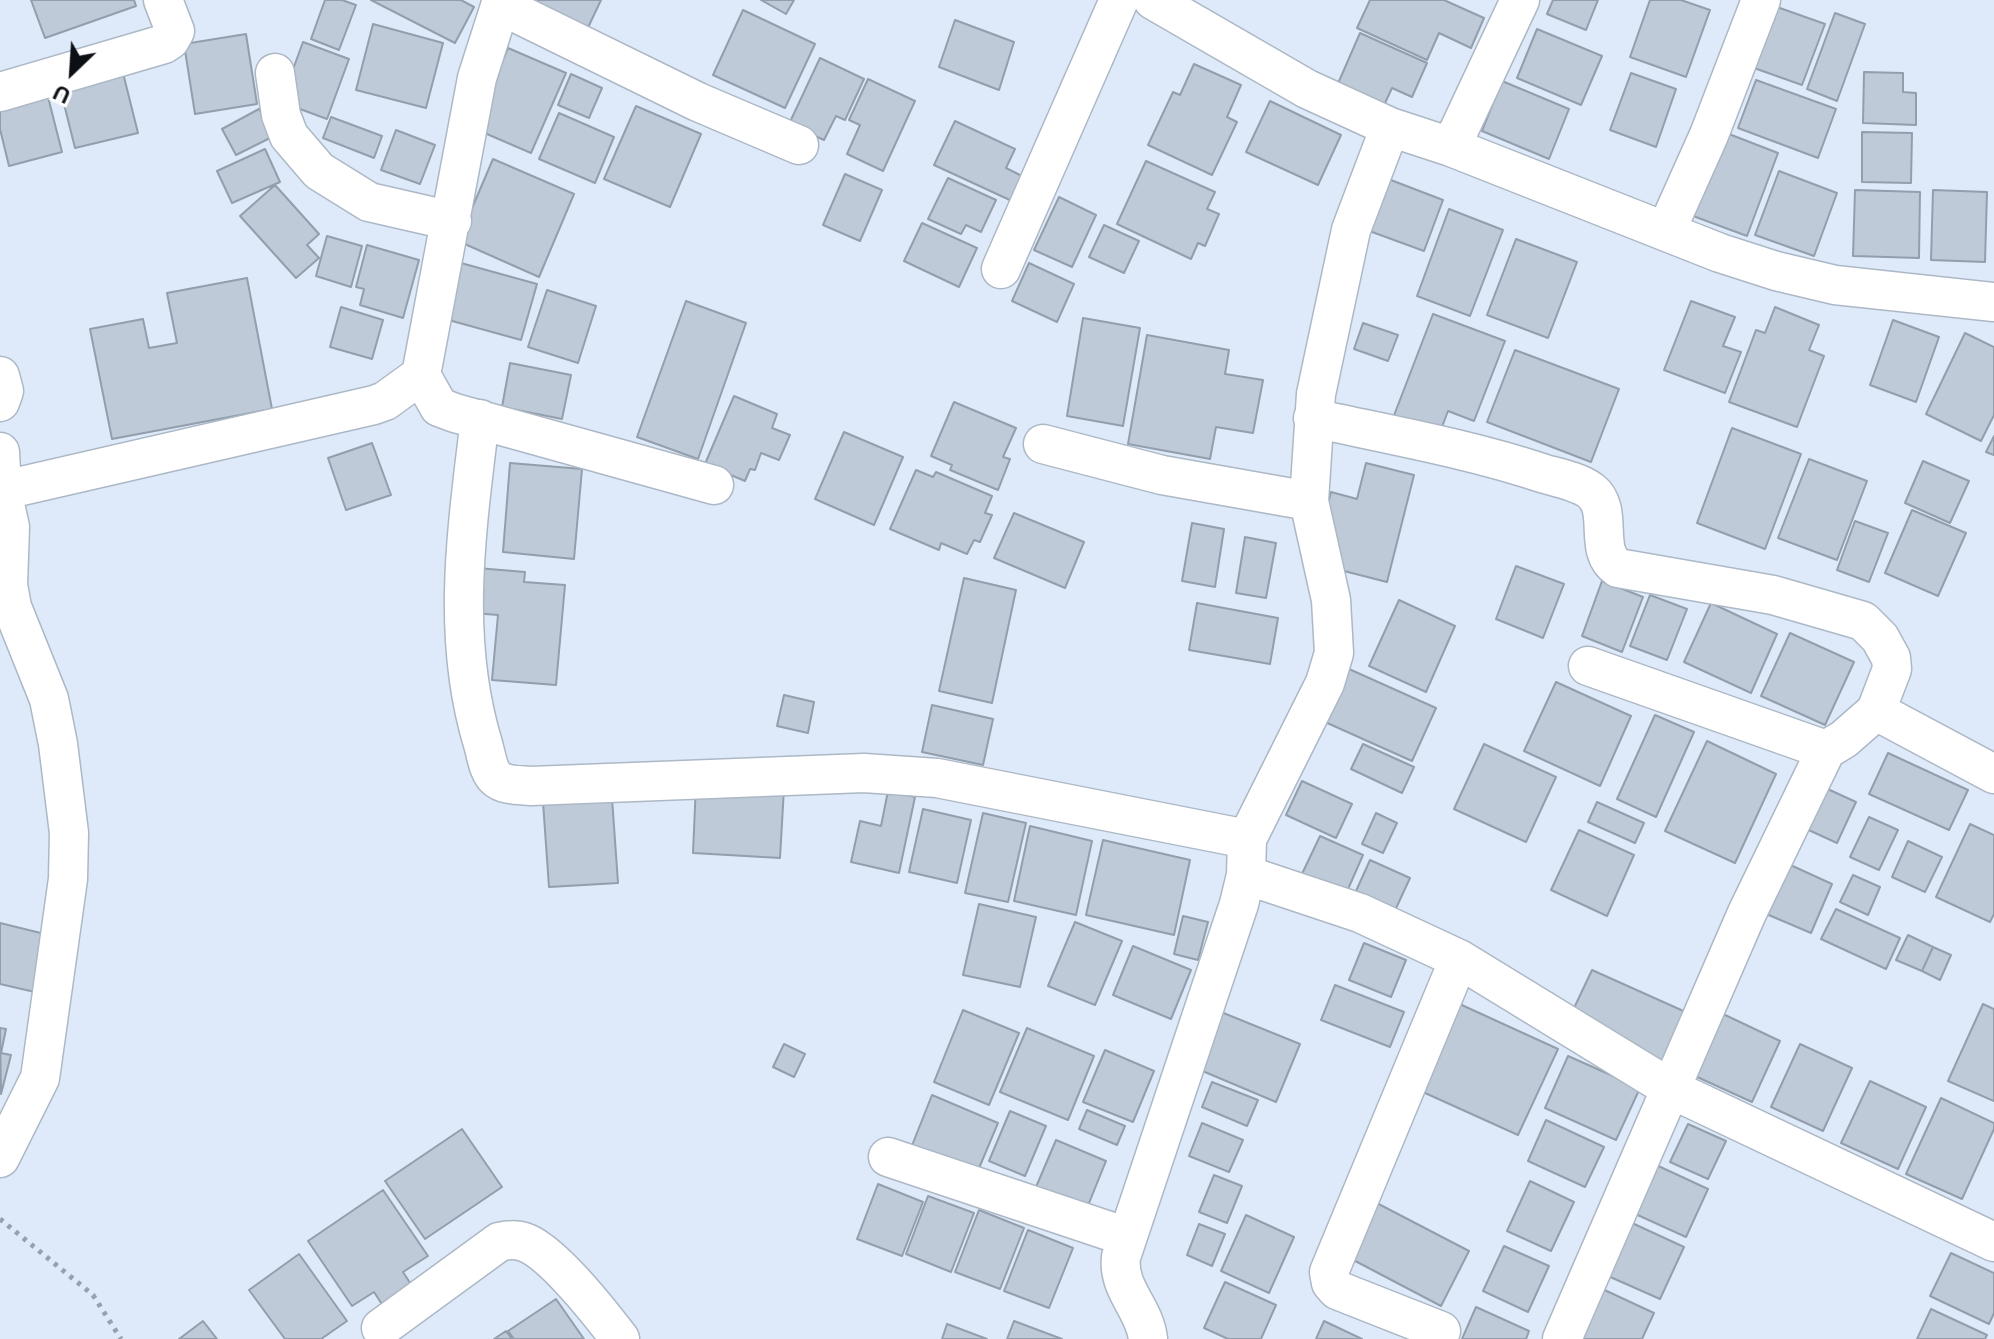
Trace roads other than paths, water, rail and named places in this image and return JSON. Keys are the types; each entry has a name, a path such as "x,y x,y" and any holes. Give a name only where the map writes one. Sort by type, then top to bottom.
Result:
{"street":[{"path":"0,92 164,44 175,31 163,0"},
{"path":"1001,269 1119,0"},
{"path":"1153,0 1307,89 1390,127 1451,147 1776,271 1835,285 1994,302"},
{"path":"1451,147 1520,0"},
{"path":"1666,231 1709,135 1761,0"},
{"path":"714,485 439,407 421,375 477,78 502,3 698,102 799,145"},
{"path":"275,73 281,115 289,136 319,171 369,202 452,221"},
{"path":"1148,1339 1143,1319 1121,1281 1119,1269 1127,1237 1239,904 1246,857 1325,683 1334,653 1331,600 1309,501 1313,418 1351,230 1390,127"},
{"path":"1,490 374,405 385,401 421,375"},
{"path":"0,376 4,391 0,402"},
{"path":"1313,418 1528,468 1589,490 1600,502 1607,556 1618,568 1773,595 1863,621 1880,638 1891,658 1892,669 1876,711 1826,750 1753,900 1673,1090 1562,1339"},
{"path":"480,419 463,571 468,675 472,710 491,772 502,783 531,786 864,773 937,778 1246,857 1459,959 1673,1090 1994,1242"},
{"path":"1043,444 1162,475 1309,501"},
{"path":"0,452 1,490 10,527 8,585 12,607 49,699 69,833 68,879 40,1078 0,1158"},
{"path":"1588,666 1826,750"},
{"path":"1876,711 1994,774"},
{"path":"1441,1331 1337,1290 1331,1283 1329,1272 1459,959"},
{"path":"888,1157 1127,1237"},
{"path":"381,1328 499,1242 509,1240 523,1241 550,1260 620,1339"}]}
